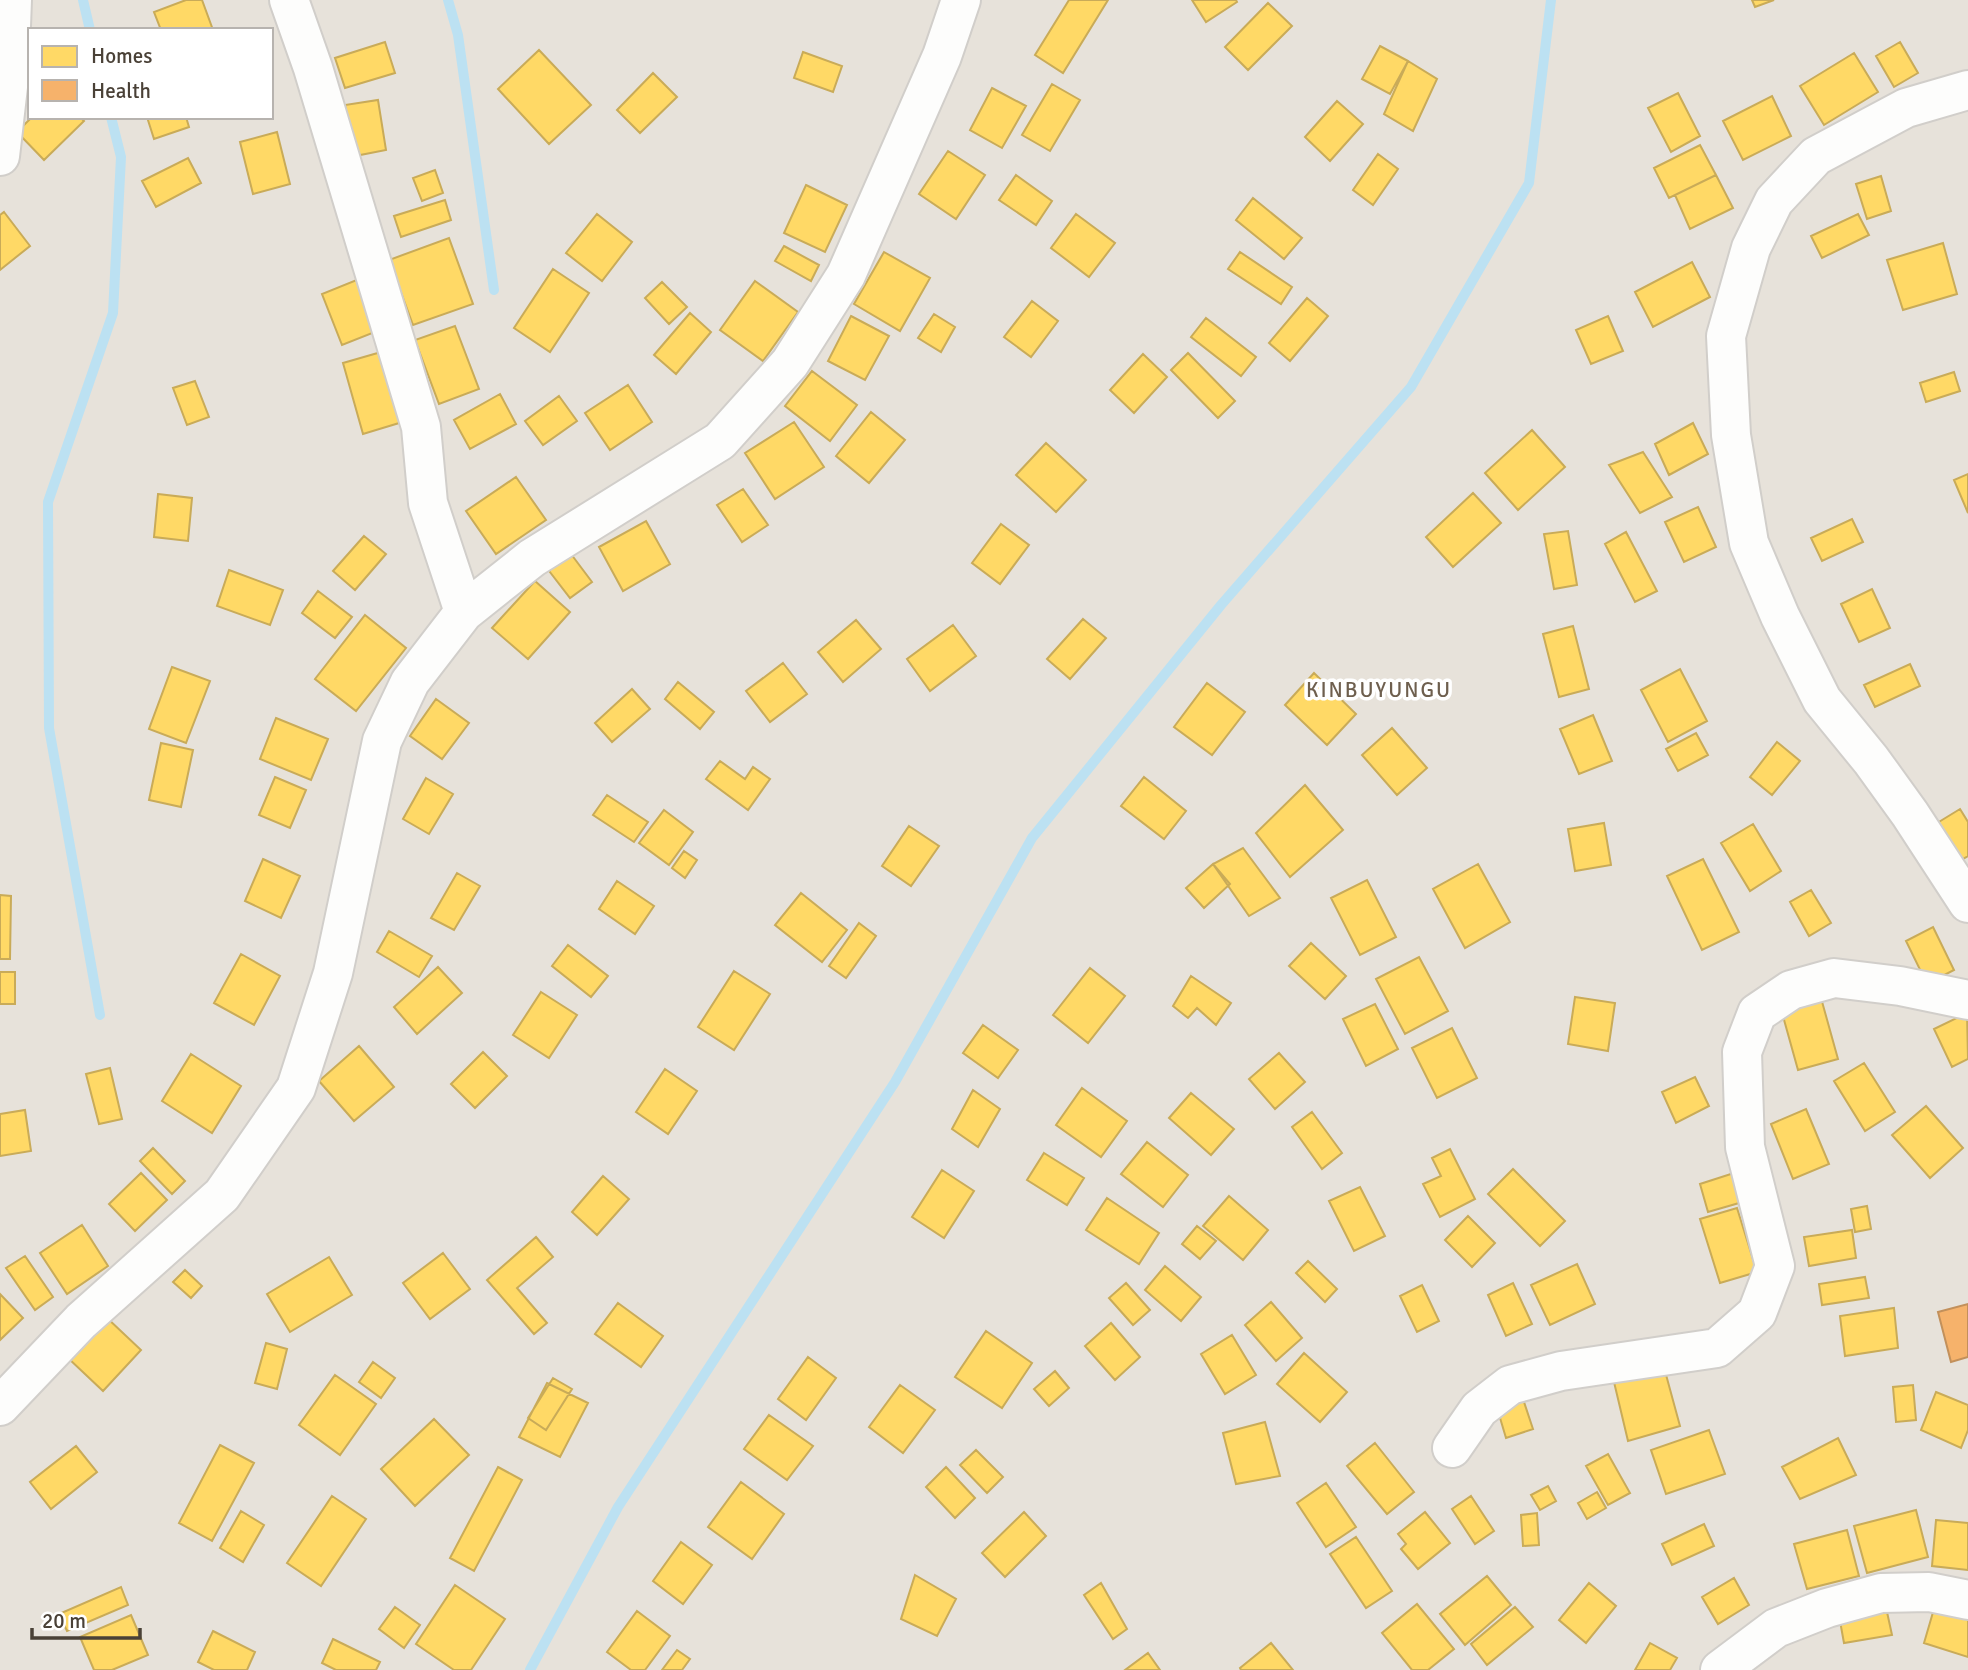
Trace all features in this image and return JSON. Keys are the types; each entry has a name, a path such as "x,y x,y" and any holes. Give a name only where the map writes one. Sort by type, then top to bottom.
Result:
{"street":[{"path":"0,156 9,78 12,0"},
{"path":"289,0 313,68 421,427 428,503 464,611"},
{"path":"0,1406 81,1321 222,1195 296,1088 333,972 382,741 410,682 464,611 533,558 720,441 790,363 846,275 942,56 961,0"},
{"path":"1968,90 1906,108 1816,156 1774,201 1768,212 1751,248 1726,335 1731,435 1749,543 1780,616 1822,701 1886,781 1968,903"},
{"path":"1452,1448 1479,1409 1510,1385 1561,1371 1717,1348 1757,1313 1775,1266 1745,1147 1742,1052 1757,1013 1791,990 1835,978 1900,986 1968,1000"},
{"path":"1720,1670 1776,1628 1840,1604 1881,1593 1929,1592 1968,1600"}],"shaded area":[{"path":"0,0 1968,0 1968,1670 0,1670"}],"building: Homes":[{"path":"186,0 202,0 212,28 160,28 154,12"},
{"path":"1069,0 1108,0 1063,73 1035,55"},
{"path":"1192,0 1236,0 1237,2 1206,22"},
{"path":"1752,0 1774,0 1755,7"},
{"path":"1268,3 1292,26 1248,70 1225,47"},
{"path":"385,42 395,73 345,88 335,58"},
{"path":"1900,42 1918,73 1894,87 1876,56"},
{"path":"1380,46 1408,61 1390,94 1362,79"},
{"path":"539,50 591,105 549,144 498,89"},
{"path":"803,52 842,66 833,92 794,78"},
{"path":"1854,53 1878,92 1824,125 1800,86"},
{"path":"1408,61 1437,79 1413,131 1384,114"},
{"path":"653,73 677,97 640,133 617,110"},
{"path":"1052,84 1080,100 1050,151 1022,135"},
{"path":"992,88 1026,106 1002,148 970,130"},
{"path":"1678,93 1700,136 1671,152 1648,108"},
{"path":"1772,96 1791,136 1743,160 1723,121"},
{"path":"378,100 386,150 355,156 345,105"},
{"path":"1337,101 1363,124 1330,161 1305,137"},
{"path":"30,119 84,121 44,160 17,132"},
{"path":"148,119 187,119 189,127 154,139"},
{"path":"277,132 290,184 253,194 240,142"},
{"path":"1700,145 1716,175 1669,198 1654,168"},
{"path":"948,151 985,175 956,219 919,194"},
{"path":"1378,154 1398,169 1373,205 1353,190"},
{"path":"188,158 201,183 156,207 142,181"},
{"path":"435,170 443,193 422,201 413,178"},
{"path":"1016,175 1052,201 1036,225 999,200"},
{"path":"1716,175 1733,208 1690,229 1675,195"},
{"path":"1881,176 1891,211 1867,219 1856,184"},
{"path":"806,185 847,205 825,252 784,233"},
{"path":"1253,198 1302,238 1284,259 1236,220"},
{"path":"445,200 451,220 401,237 394,216"},
{"path":"4,212 30,246 0,270 0,215"},
{"path":"597,214 632,242 602,281 566,253"},
{"path":"1076,214 1115,243 1089,277 1051,248"},
{"path":"1858,214 1869,235 1822,258 1811,236"},
{"path":"449,238 473,304 413,325 389,260"},
{"path":"1943,243 1957,294 1903,310 1887,260"},
{"path":"784,246 819,265 811,281 775,261"},
{"path":"884,252 930,278 900,331 854,304"},
{"path":"1240,252 1292,287 1281,304 1228,269"},
{"path":"1692,262 1710,297 1653,327 1635,292"},
{"path":"553,269 589,293 550,352 514,328"},
{"path":"364,277 385,328 342,345 322,294"},
{"path":"755,281 798,312 763,361 720,330"},
{"path":"662,282 687,307 669,324 645,298"},
{"path":"1307,298 1328,316 1290,361 1269,343"},
{"path":"1032,301 1058,321 1031,357 1004,337"},
{"path":"690,313 711,332 676,374 654,355"},
{"path":"934,314 955,327 941,352 918,338"},
{"path":"851,316 889,336 865,380 828,361"},
{"path":"1608,316 1623,351 1591,364 1576,330"},
{"path":"1206,318 1256,357 1241,376 1191,337"},
{"path":"455,326 479,389 439,404 415,340"},
{"path":"388,350 409,420 363,434 343,363"},
{"path":"1188,353 1235,401 1218,418 1171,370"},
{"path":"1143,354 1167,377 1134,413 1110,390"},
{"path":"812,371 857,405 830,441 785,406"},
{"path":"1954,372 1960,391 1926,402 1920,383"},
{"path":"195,381 209,417 187,425 173,388"},
{"path":"628,385 652,422 610,450 585,413"},
{"path":"500,394 516,424 470,449 454,420"},
{"path":"559,396 577,421 543,445 525,421"},
{"path":"871,412 905,440 869,483 836,456"},
{"path":"794,422 824,467 775,499 745,453"},
{"path":"1693,423 1708,454 1669,475 1655,444"},
{"path":"1532,430 1565,467 1518,510 1485,473"},
{"path":"1046,443 1086,480 1056,512 1016,475"},
{"path":"1643,452 1672,497 1640,513 1609,465"},
{"path":"1968,474 1968,513 1954,480"},
{"path":"516,477 546,520 496,554 466,511"},
{"path":"743,489 768,525 742,542 717,505"},
{"path":"1473,493 1501,523 1453,567 1426,537"},
{"path":"158,494 192,498 188,541 154,537"},
{"path":"1698,507 1716,547 1684,562 1665,522"},
{"path":"1852,519 1863,542 1822,561 1811,538"},
{"path":"646,521 670,564 623,591 599,547"},
{"path":"1001,524 1029,545 1000,584 972,563"},
{"path":"1568,531 1577,585 1554,589 1544,534"},
{"path":"1626,532 1657,591 1635,602 1605,544"},
{"path":"364,536 386,554 355,590 333,571"},
{"path":"565,546 592,582 570,598 543,563"},
{"path":"229,570 283,590 270,625 217,606"},
{"path":"535,581 570,612 528,659 492,628"},
{"path":"1872,589 1890,628 1859,642 1841,604"},
{"path":"318,591 352,617 335,638 302,613"},
{"path":"365,615 406,648 356,711 315,679"},
{"path":"1083,619 1106,638 1070,679 1047,659"},
{"path":"856,620 881,649 843,682 818,652"},
{"path":"953,625 976,656 930,691 907,659"},
{"path":"1573,626 1589,689 1559,697 1543,634"},
{"path":"783,663 807,694 770,722 746,691"},
{"path":"1910,664 1920,686 1875,707 1864,685"},
{"path":"172,667 210,681 186,743 149,729"},
{"path":"1680,669 1707,721 1668,742 1641,690"},
{"path":"1314,673 1356,714 1327,745 1285,705"},
{"path":"678,682 714,712 700,729 665,699"},
{"path":"1207,683 1245,712 1212,755 1174,727"},
{"path":"632,689 650,709 612,742 595,723"},
{"path":"436,699 469,723 442,759 410,736"},
{"path":"1593,715 1612,761 1579,774 1560,729"},
{"path":"276,718 328,739 311,780 260,759"},
{"path":"1392,728 1427,768 1397,795 1362,755"},
{"path":"1696,733 1708,755 1678,771 1666,749"},
{"path":"1777,742 1800,761 1772,795 1750,777"},
{"path":"161,743 193,750 181,807 149,800"},
{"path":"720,761 745,779 753,767 770,779 748,810 706,779"},
{"path":"275,777 306,790 290,828 259,815"},
{"path":"1144,777 1186,811 1164,839 1121,806"},
{"path":"426,778 453,794 429,834 403,819"},
{"path":"1305,785 1343,830 1290,877 1256,833"},
{"path":"607,795 648,822 634,842 593,815"},
{"path":"1960,809 1968,822 1968,856 1951,866 1929,828"},
{"path":"664,810 693,832 669,865 639,843"},
{"path":"1604,823 1611,865 1575,871 1568,829"},
{"path":"1753,824 1781,871 1750,891 1721,843"},
{"path":"909,826 939,846 911,886 882,866"},
{"path":"1243,848 1280,898 1249,916 1213,864"},
{"path":"684,851 697,860 685,878 672,868"},
{"path":"263,859 300,876 281,918 245,901"},
{"path":"1703,859 1739,932 1702,950 1667,876"},
{"path":"1213,864 1230,884 1204,908 1186,888"},
{"path":"1478,864 1510,922 1465,948 1433,889"},
{"path":"457,873 480,886 454,930 431,918"},
{"path":"1367,880 1396,937 1360,955 1331,898"},
{"path":"617,881 654,906 635,934 599,909"},
{"path":"1811,890 1831,923 1809,936 1790,902"},
{"path":"801,893 847,930 822,962 775,925"},
{"path":"0,895 11,896 10,959 0,959"},
{"path":"859,923 876,936 846,978 829,966"},
{"path":"1933,927 1954,970 1927,984 1906,941"},
{"path":"389,931 432,956 419,977 377,952"},
{"path":"1311,943 1346,976 1325,999 1289,966"},
{"path":"568,945 608,976 591,997 552,966"},
{"path":"241,954 280,976 254,1025 214,1003"},
{"path":"1419,957 1448,1011 1405,1034 1376,979"},
{"path":"438,967 462,993 417,1034 394,1007"},
{"path":"1090,968 1125,996 1088,1043 1053,1015"},
{"path":"734,971 770,994 734,1050 698,1027"},
{"path":"0,972 15,972 15,1004 0,1004"},
{"path":"1191,976 1231,1003 1216,1025 1197,1008 1188,1018 1173,1006"},
{"path":"541,992 577,1015 549,1058 513,1035"},
{"path":"1575,997 1615,1003 1608,1051 1568,1044"},
{"path":"1821,998 1838,1059 1798,1070 1781,1009"},
{"path":"1375,1004 1398,1049 1366,1066 1343,1019"},
{"path":"1967,1013 1968,1059 1952,1067 1934,1029"},
{"path":"983,1025 1018,1050 998,1078 963,1053"},
{"path":"1452,1028 1477,1078 1437,1098 1412,1048"},
{"path":"359,1046 394,1087 354,1121 319,1081"},
{"path":"483,1052 507,1076 475,1108 451,1084"},
{"path":"1279,1053 1305,1082 1275,1109 1249,1079"},
{"path":"191,1054 241,1086 212,1133 162,1101"},
{"path":"1864,1063 1895,1112 1865,1131 1834,1081"},
{"path":"110,1068 122,1119 99,1124 86,1074"},
{"path":"665,1069 697,1091 668,1134 636,1112"},
{"path":"1695,1077 1709,1106 1676,1123 1662,1092"},
{"path":"1082,1088 1127,1121 1101,1157 1056,1125"},
{"path":"973,1090 1000,1109 978,1147 952,1129"},
{"path":"1191,1093 1234,1129 1211,1155 1169,1118"},
{"path":"1926,1106 1963,1148 1930,1178 1892,1135"},
{"path":"1806,1109 1829,1164 1793,1179 1771,1124"},
{"path":"25,1110 31,1151 0,1156 0,1114"},
{"path":"1312,1112 1342,1153 1322,1169 1292,1127"},
{"path":"1147,1142 1188,1175 1163,1207 1121,1174"},
{"path":"153,1148 185,1181 172,1194 140,1161"},
{"path":"1450,1149 1475,1199 1440,1217 1423,1184 1441,1176 1432,1158"},
{"path":"1044,1153 1084,1178 1067,1205 1027,1180"},
{"path":"1513,1169 1565,1221 1540,1246 1488,1194"},
{"path":"942,1170 974,1191 944,1238 912,1217"},
{"path":"1737,1172 1746,1201 1708,1212 1700,1184"},
{"path":"141,1173 167,1200 135,1231 109,1204"},
{"path":"603,1176 629,1199 597,1235 572,1212"},
{"path":"1360,1187 1385,1236 1354,1251 1329,1201"},
{"path":"1229,1196 1268,1230 1243,1260 1203,1226"},
{"path":"1107,1198 1159,1233 1139,1264 1086,1230"},
{"path":"1867,1206 1871,1229 1855,1232 1851,1209"},
{"path":"1737,1208 1757,1272 1720,1283 1700,1219"},
{"path":"1468,1216 1495,1243 1472,1267 1445,1240"},
{"path":"82,1225 108,1266 67,1294 40,1253"},
{"path":"1197,1226 1216,1241 1200,1259 1182,1244"},
{"path":"1852,1230 1856,1258 1809,1266 1804,1237"},
{"path":"536,1237 553,1257 517,1288 547,1323 534,1334 487,1280"},
{"path":"443,1253 470,1289 430,1319 403,1283"},
{"path":"25,1256 53,1297 35,1310 6,1268"},
{"path":"329,1257 352,1295 290,1332 267,1294"},
{"path":"1308,1261 1337,1289 1325,1302 1296,1273"},
{"path":"1577,1264 1595,1304 1550,1325 1531,1285"},
{"path":"1165,1266 1201,1297 1181,1321 1145,1290"},
{"path":"185,1270 202,1286 191,1298 173,1282"},
{"path":"1865,1277 1869,1298 1822,1305 1819,1284"},
{"path":"1126,1283 1150,1310 1133,1325 1109,1298"},
{"path":"1513,1283 1532,1324 1506,1336 1488,1295"},
{"path":"1422,1285 1439,1321 1417,1332 1400,1296"},
{"path":"0,1294 23,1318 0,1340"},
{"path":"1271,1302 1302,1338 1276,1361 1245,1325"},
{"path":"618,1303 663,1336 641,1367 595,1334"},
{"path":"1894,1308 1898,1348 1845,1356 1840,1316"},
{"path":"106,1317 141,1350 103,1391 68,1358"},
{"path":"1111,1323 1140,1357 1115,1380 1085,1346"},
{"path":"986,1331 1032,1363 1002,1408 955,1377"},
{"path":"1232,1335 1256,1375 1225,1394 1201,1354"},
{"path":"266,1343 287,1349 277,1389 255,1383"},
{"path":"1304,1353 1347,1392 1320,1422 1277,1384"},
{"path":"808,1357 836,1378 806,1420 778,1399"},
{"path":"373,1362 395,1378 381,1398 359,1382"},
{"path":"1055,1371 1069,1388 1049,1406 1034,1389"},
{"path":"1665,1371 1680,1426 1628,1441 1614,1382"},
{"path":"335,1375 376,1404 340,1455 299,1425"},
{"path":"553,1378 572,1389 546,1430 528,1418"},
{"path":"547,1383 588,1403 560,1457 519,1437"},
{"path":"900,1385 935,1410 903,1453 869,1427"},
{"path":"1913,1385 1916,1420 1896,1422 1893,1387"},
{"path":"1936,1392 1968,1405 1968,1430 1961,1448 1921,1430"},
{"path":"1521,1393 1533,1429 1506,1438 1495,1401"},
{"path":"769,1415 813,1446 787,1480 744,1449"},
{"path":"434,1419 469,1455 415,1506 381,1469"},
{"path":"1265,1422 1280,1476 1236,1484 1223,1433"},
{"path":"1709,1430 1725,1474 1666,1494 1651,1450"},
{"path":"1838,1438 1856,1475 1800,1499 1782,1467"},
{"path":"1375,1443 1414,1492 1387,1514 1347,1466"},
{"path":"220,1445 254,1463 212,1541 179,1523"},
{"path":"76,1446 97,1472 51,1509 30,1482"},
{"path":"976,1450 1003,1477 987,1493 960,1465"},
{"path":"1608,1454 1630,1493 1608,1505 1586,1466"},
{"path":"498,1467 522,1480 474,1571 450,1558"},
{"path":"946,1467 975,1498 955,1518 926,1487"},
{"path":"741,1482 784,1514 752,1559 708,1527"},
{"path":"1326,1483 1356,1527 1326,1547 1297,1503"},
{"path":"1548,1486 1556,1501 1540,1510 1531,1495"},
{"path":"1597,1492 1606,1508 1587,1519 1578,1503"},
{"path":"332,1496 366,1519 321,1586 287,1563"},
{"path":"1471,1496 1494,1531 1475,1544 1452,1509"},
{"path":"1916,1510 1928,1557 1867,1573 1854,1526"},
{"path":"241,1511 264,1525 243,1562 220,1548"},
{"path":"1024,1512 1046,1536 1005,1577 982,1553"},
{"path":"1425,1512 1450,1543 1418,1569 1401,1549 1406,1544 1398,1534"},
{"path":"1537,1513 1539,1545 1523,1546 1521,1515"},
{"path":"1936,1520 1968,1523 1968,1570 1932,1566"},
{"path":"1704,1524 1714,1546 1672,1565 1662,1544"},
{"path":"1847,1530 1859,1576 1807,1589 1794,1544"},
{"path":"1356,1537 1392,1591 1366,1608 1330,1554"},
{"path":"681,1542 712,1565 683,1604 653,1581"},
{"path":"915,1575 956,1599 937,1636 901,1619"},
{"path":"1487,1576 1511,1605 1465,1645 1440,1614"},
{"path":"1734,1578 1749,1605 1718,1624 1702,1597"},
{"path":"1101,1583 1127,1629 1113,1639 1084,1595"},
{"path":"1589,1583 1616,1606 1586,1643 1559,1620"},
{"path":"455,1585 505,1619 471,1670 454,1670 416,1644"},
{"path":"121,1587 128,1605 67,1631 59,1614"},
{"path":"1936,1602 1968,1612 1968,1657 1924,1643"},
{"path":"1417,1604 1454,1649 1428,1670 1412,1670 1382,1633"},
{"path":"395,1607 420,1625 404,1648 379,1629"},
{"path":"1515,1607 1533,1627 1487,1665 1471,1644"},
{"path":"637,1611 670,1636 645,1670 631,1670 607,1652"},
{"path":"1887,1612 1892,1635 1844,1643 1840,1621"},
{"path":"131,1615 148,1655 112,1670 94,1670 80,1637"},
{"path":"213,1631 255,1652 247,1670 214,1670 198,1662"},
{"path":"333,1639 380,1662 376,1670 336,1670 322,1663"},
{"path":"1271,1643 1293,1670 1241,1670 1240,1668"},
{"path":"1650,1643 1677,1658 1670,1670 1635,1670"},
{"path":"677,1650 690,1659 682,1670 662,1670"},
{"path":"1148,1653 1160,1670 1125,1670"}],"building: Health":[{"path":"1968,1304 1968,1357 1951,1362 1938,1312"}],"waterway":[{"path":"83,0 90,28"},
{"path":"448,0 458,35 494,290"},
{"path":"530,1670 618,1507 895,1082 1032,838 1221,605 1411,387 1529,183 1551,0"},
{"path":"100,1015 49,728 48,502 113,313 121,157 112,119"}],"district":[{"name":"KINBUYUNGU","path":"1379,690"}]}
